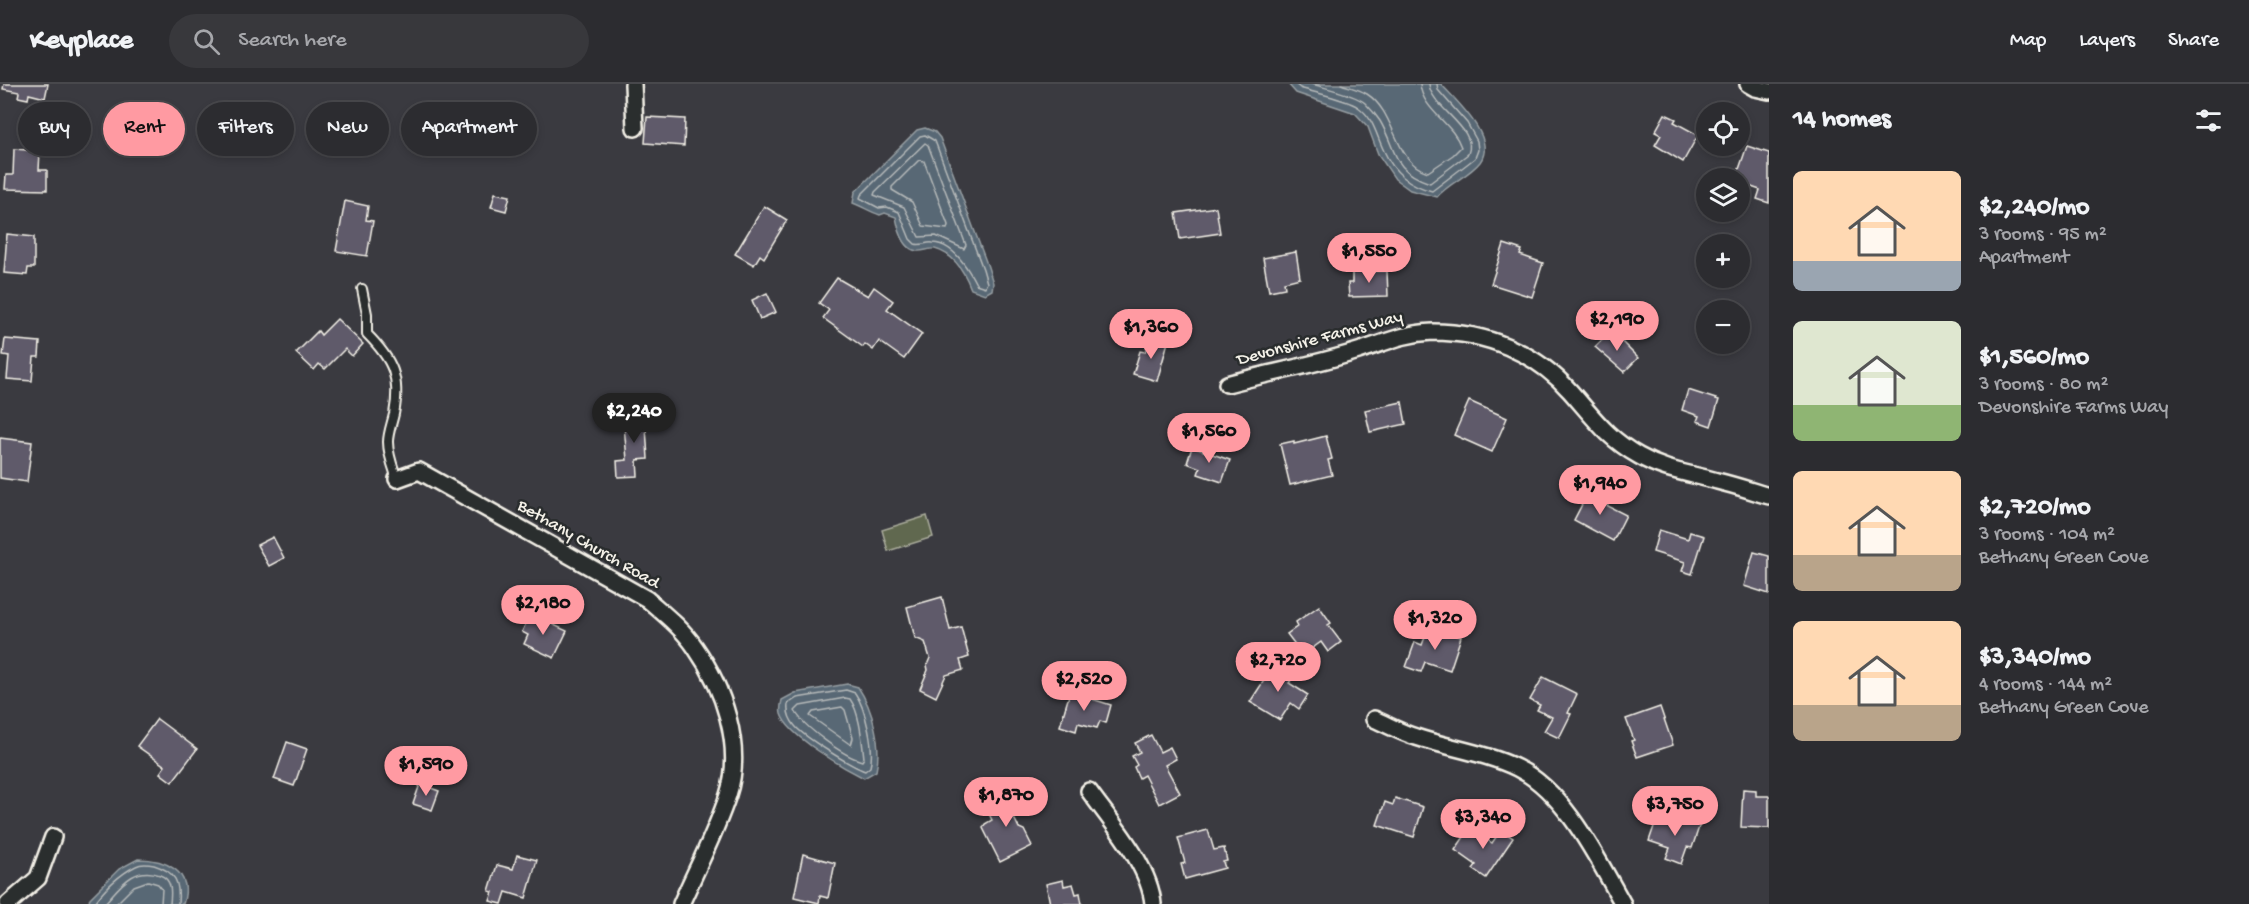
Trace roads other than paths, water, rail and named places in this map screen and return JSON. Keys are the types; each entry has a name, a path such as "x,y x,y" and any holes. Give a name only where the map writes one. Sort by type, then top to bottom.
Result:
{"street":[{"path":"633,84 635,128"},
{"path":"1748,84 1769,91"},
{"name":"Devonshire Farms Way","path":"1227,384 1356,352 1392,338 1411,334 1431,332 1471,335 1509,346 1543,366 1565,386 1607,433 1639,456 1676,472 1769,496"},
{"name":"Bethany Church Road","path":"397,479 418,471 640,595 674,622 694,646 711,673 723,702 732,743 732,773 729,794 681,904"},
{"path":"1374,719 1415,737 1518,768 1546,789 1582,831 1623,904"},
{"path":"1089,791 1134,854 1152,895 1153,904"},
{"path":"8,904 38,878 53,837"}],"lane":[{"path":"362,288 367,314 367,334 384,351 397,378 394,413 388,442 397,479"}],"water":[{"path":"1288,84 1441,84 1464,109 1479,131 1484,152 1475,167 1437,197 1410,190 1395,179 1378,154 1368,127 1355,113 1296,93"},
{"path":"925,128 935,132 940,138 988,267 993,283 992,290 985,294 971,289 962,271 942,251 930,249 917,251 908,246 902,237 896,217 885,213 880,215 853,203 855,192 917,130"},
{"path":"847,684 858,687 863,696 872,717 877,739 876,771 864,778 805,741 786,723 781,714 782,700 795,693"},
{"path":"138,859 158,861 175,869 181,875 185,893 183,904 88,904 90,898 119,869"}]}
